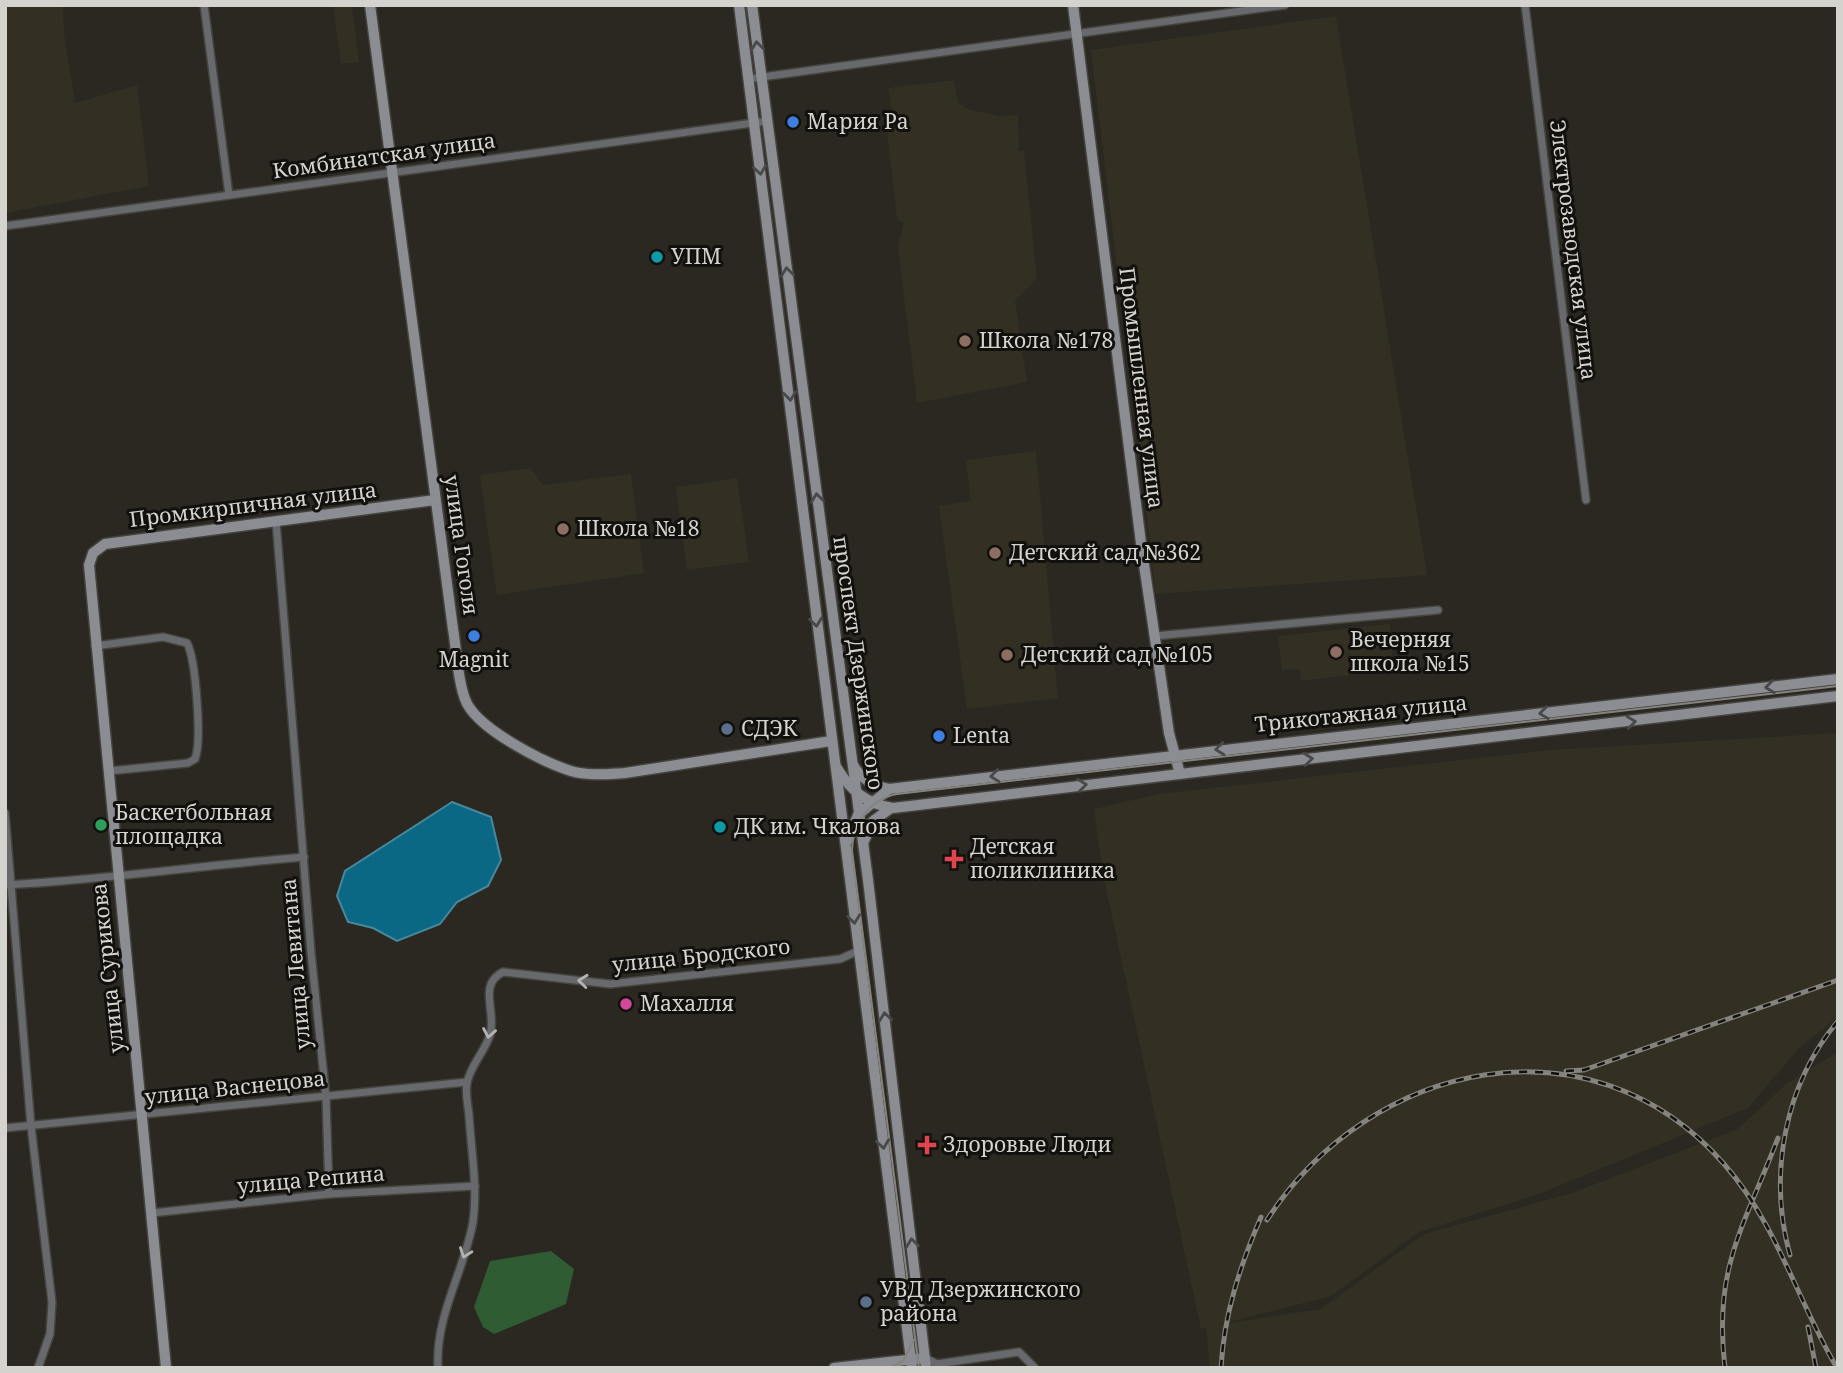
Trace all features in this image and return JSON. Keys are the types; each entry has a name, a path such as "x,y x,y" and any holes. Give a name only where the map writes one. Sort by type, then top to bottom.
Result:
{"main road":[{"name":"улица Гоголя","path":"370,5 435,500 465,699 472,713 509,741 570,771 590,775 625,773 831,741"},
{"name":"проспект Дзержинского","path":"739,5 911,1364"},
{"name":"проспект Дзержинского","path":"752,5 930,1364"},
{"name":"Промышленная улица","path":"1073,5 1154,636 1173,755 1180,774"},
{"name":"Промкирпичная улица","path":"89,565 93,553 105,544 435,500"},
{"name":"улица Сурикова","path":"89,565 166,1368"},
{"name":"Трикотажная улица","path":"889,789 1838,679"},
{"name":"Трикотажная улица","path":"893,808 1838,696"},
{"path":"851,760 858,774 872,784 889,789"},
{"path":"834,764 855,792 870,802 893,808"},
{"path":"845,851 851,826 858,815 870,802 889,789"},
{"path":"863,845 873,821 893,808"},
{"path":"834,1368 930,1364"}],"street":[{"path":"204,5 229,195"},
{"path":"748,79 1285,5"},
{"name":"Электрозаводская улица","path":"1525,5 1586,500"},
{"name":"Комбинатская улица","path":"5,226 768,121"},
{"name":"улица Левитана","path":"276,522 326,1097 329,1194"},
{"path":"1154,636 1438,610"},
{"path":"95,646 173,637 187,643 192,657 198,742 195,759 188,763 109,771"},
{"path":"5,813 8,885 31,1126 52,1302 50,1334 38,1368"},
{"path":"8,885 118,878 205,865 304,857"},
{"name":"улица Бродского","path":"467,1082 492,1030 489,985 495,976 503,972 610,984 840,960 858,951"},
{"path":"438,1368 437,1348 448,1298 469,1242 475,1186 467,1082"},
{"name":"улица Васнецова","path":"5,1128 467,1082"},
{"name":"улица Репина","path":"152,1213 329,1194 475,1186"},
{"path":"930,1364 1019,1352 1035,1368"}],"shaded area":[{"path":"5,5 63,5 64,33 75,103 137,85 149,186 5,213"},
{"path":"333,5 352,5 359,62 341,64"},
{"path":"1336,16 1427,575 1156,594 1091,50"},
{"path":"954,80 958,103 967,109 1000,116 1018,115 1019,151 1024,151 1037,279 1015,301 1027,382 917,403 898,247 904,223 897,219 886,123 893,117 888,88"},
{"path":"1036,451 1058,698 967,709 939,506 971,501 966,460"},
{"name":"Школа №18","path":"531,468 543,485 631,474 644,573 497,595 480,475"},
{"path":"737,478 749,562 687,570 676,487"},
{"name":"Вечерняя школа №15","path":"1390,624 1393,670 1301,681 1300,669 1282,670 1278,636"},
{"path":"1838,733 1838,1017 1799,1048 1748,1108 1539,1194 1419,1232 1331,1296 1217,1325 1321,1309 1424,1234 1572,1193 1738,1129 1786,1084 1838,1052 1838,1368 1210,1368 1206,1328 1201,1329 1103,874 1094,809 1158,794 1550,750"}],"green space":[{"path":"551,1251 574,1269 566,1304 494,1334 483,1327 474,1307 490,1261"}],"water":[{"path":"452,802 491,817 501,860 488,886 457,902 440,924 397,941 373,928 348,922 337,896 345,871"}],"tram line":[{"path":"919,1368 852,851 859,822 879,801 897,794 1838,686"},
{"path":"889,1368 903,1361 914,1340"}],"railway":[{"path":"1566,1071 1584,1070 1838,980"},
{"path":"1790,1255 1781,1194 1781,1163 1786,1132 1793,1102 1805,1073 1838,1021"},
{"path":"1267,1220 1311,1165 1363,1122 1422,1092 1484,1075 1548,1073 1611,1086 1670,1116 1724,1164 1742,1187 1772,1237 1837,1368"},
{"path":"1725,1368 1722,1333 1723,1302 1728,1274 1743,1223 1778,1138"},
{"path":"1221,1368 1234,1291 1261,1217"},
{"path":"1808,1327 1816,1368"}],"place":[{"name":"Мария Ра","path":"793,122"},
{"name":"УПМ","path":"657,257"},
{"name":"Школа №178","path":"965,341"},
{"name":"Школа №18","path":"563,529"},
{"name":"Детский сад №362","path":"995,553"},
{"name":"Magnit","path":"474,636"},
{"name":"Вечерняя школа №15","path":"1336,652"},
{"name":"Детский сад №105","path":"1007,655"},
{"name":"СДЭК","path":"727,729"},
{"name":"Lenta","path":"939,736"},
{"name":"Баскетбольная площадка","path":"101,825"},
{"name":"ДК им. Чкалова","path":"720,827"},
{"name":"Детская поликлиника","path":"954,859"},
{"name":"Махалля","path":"626,1004"},
{"name":"Здоровые Люди","path":"927,1145"},
{"name":"УВД Дзержинского района","path":"866,1302"}]}
